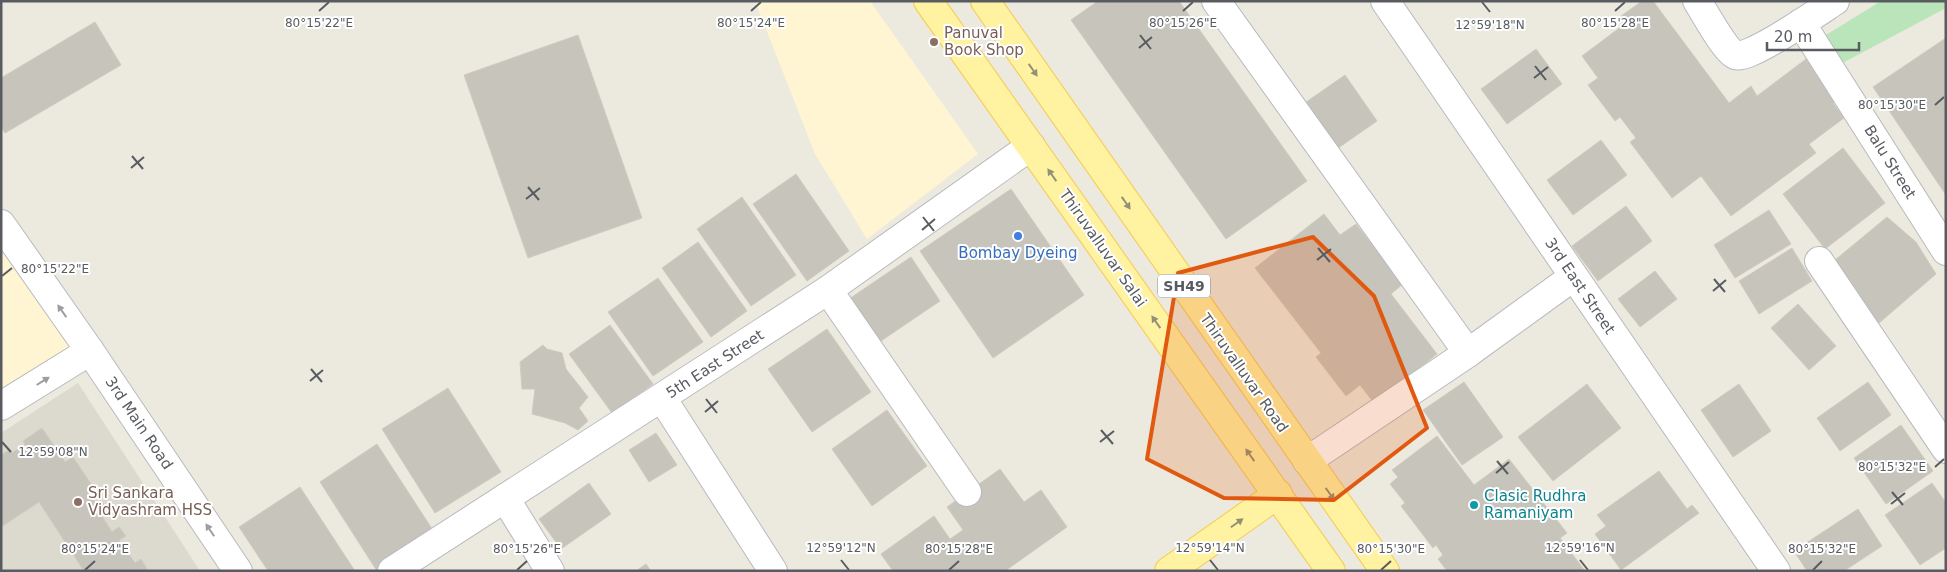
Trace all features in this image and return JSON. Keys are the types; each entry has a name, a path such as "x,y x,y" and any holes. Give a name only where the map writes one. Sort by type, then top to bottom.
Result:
{"main road":[{"name":"Thiruvalluvar Salai","path":"928,1 1278,494"},
{"name":"Thiruvalluvar Road","path":"986,1 1306,462 1384,571"},
{"path":"1169,571 1278,494"},
{"name":"SH49","path":"1278,494 1331,571"}],"street":[{"path":"1216,1 1468,353"},
{"name":"3rd East Street","path":"1385,1 1776,571"},
{"path":"1697,1 1721,39 1735,55 1741,57 1759,49 1835,1"},
{"name":"Balu Street","path":"1801,23 1946,251"},
{"name":"5th East Street","path":"392,571 828,290 1031,146"},
{"name":"3rd Main Road","path":"1,224 90,351 238,571"},
{"path":"1819,261 1946,449"},
{"path":"1306,462 1468,353 1573,277"},
{"path":"828,290 966,492"},
{"path":"1,406 90,351"},
{"path":"662,398 773,571"},
{"path":"505,498 550,571"}],"highlighted area":[{"path":"1313,237 1374,296 1427,428 1334,500 1224,498 1147,459 1178,273"}],"shaded area":[{"path":"755,1 870,1 978,154 867,239 815,154"},
{"path":"1,240 80,349 1,399"},
{"name":"Sri Sankara Vidyashram HSS","path":"78,383 200,571 1,571 1,433"}],"green space":[{"path":"1881,1 1946,1 1946,8 1835,67 1813,43"}],"building":[{"path":"1098,1 1179,1 1307,181 1226,239 1071,20"},
{"path":"1642,1 1653,1 1729,103 1751,86 1757,96 1806,59 1836,100 1833,103 1844,118 1809,144 1816,153 1731,216 1701,176 1672,198 1630,142 1636,138 1620,117 1615,121 1588,85 1598,78 1582,56 1622,26 1617,19"},
{"path":"95,22 121,65 5,133 1,127 1,78"},
{"path":"578,35 642,218 528,258 464,75"},
{"path":"1946,38 1946,195 1873,87"},
{"path":"1536,49 1562,84 1507,124 1481,89"},
{"path":"1345,75 1377,121 1331,153 1299,107"},
{"path":"1601,140 1627,175 1573,215 1547,180"},
{"path":"1843,148 1885,203 1825,249 1783,194"},
{"path":"796,174 849,251 807,281 753,204"},
{"path":"1011,189 1084,295 993,358 920,251"},
{"path":"742,197 796,275 751,306 697,229"},
{"path":"1626,206 1652,241 1598,281 1572,246"},
{"path":"1769,210 1791,244 1735,278 1714,245"},
{"path":"1324,214 1340,235 1356,224 1403,284 1391,294 1437,354 1374,403 1360,385 1346,396 1316,357 1321,353 1255,268"},
{"path":"1887,217 1916,242 1936,274 1879,323 1829,265"},
{"path":"698,242 747,311 711,337 662,268"},
{"path":"1792,248 1812,281 1759,314 1739,281"},
{"path":"911,257 940,301 878,343 849,299"},
{"path":"1655,271 1677,299 1640,327 1618,299"},
{"path":"658,278 703,342 653,376 608,312"},
{"path":"1798,304 1836,346 1809,370 1771,328"},
{"path":"610,325 653,384 612,413 569,354"},
{"path":"827,329 871,392 812,432 768,369"},
{"path":"543,345 547,349 562,353 566,369 588,397 579,408 588,421 578,430 565,423 532,414 535,389 522,389 520,362"},
{"path":"1464,382 1503,437 1462,465 1423,410"},
{"path":"1868,382 1891,415 1840,451 1817,418"},
{"path":"1587,384 1621,428 1553,481 1518,437"},
{"path":"1739,384 1771,431 1733,457 1701,410"},
{"path":"448,388 501,472 435,513 382,429"},
{"path":"887,410 927,466 872,506 832,449"},
{"path":"1901,425 1933,471 1886,504 1854,458"},
{"path":"42,428 65,462 73,457 93,487 87,490 97,505 102,501 105,506 98,510 112,532 119,527 126,536 119,540 135,563 141,559 147,569 144,571 84,571 39,502 1,527 1,455 9,450 12,453 25,444 23,441"},
{"path":"656,433 677,465 649,482 629,450"},
{"name":"Clasic Rudhra Ramaniyam","path":"1437,436 1474,485 1509,459 1567,533 1560,538 1585,571 1447,571 1438,559 1443,555 1436,545 1433,548 1401,506 1405,503 1390,484 1398,477 1392,470"},
{"path":"377,444 436,535 381,571 377,571 320,482"},
{"path":"1000,469 1024,502 1041,490 1067,527 1005,571 893,571 881,554 934,516 950,539 963,530 947,507"},
{"path":"1659,471 1687,509 1692,505 1699,513 1621,570 1595,534 1606,526 1597,515"},
{"path":"589,483 611,514 561,549 539,519"},
{"path":"1932,483 1946,503 1946,548 1920,565 1885,515"},
{"path":"300,487 355,571 268,571 239,527"},
{"path":"1858,509 1882,546 1844,571 1807,571 1794,551"},
{"path":"646,564 651,571 636,571"}],"place":[{"name":"Panuval Book Shop","path":"934,42"},
{"name":"Bombay Dyeing","path":"1018,236"},
{"name":"Sri Sankara Vidyashram HSS","path":"78,502"},
{"name":"Clasic Rudhra Ramaniyam","path":"1474,505"}]}
